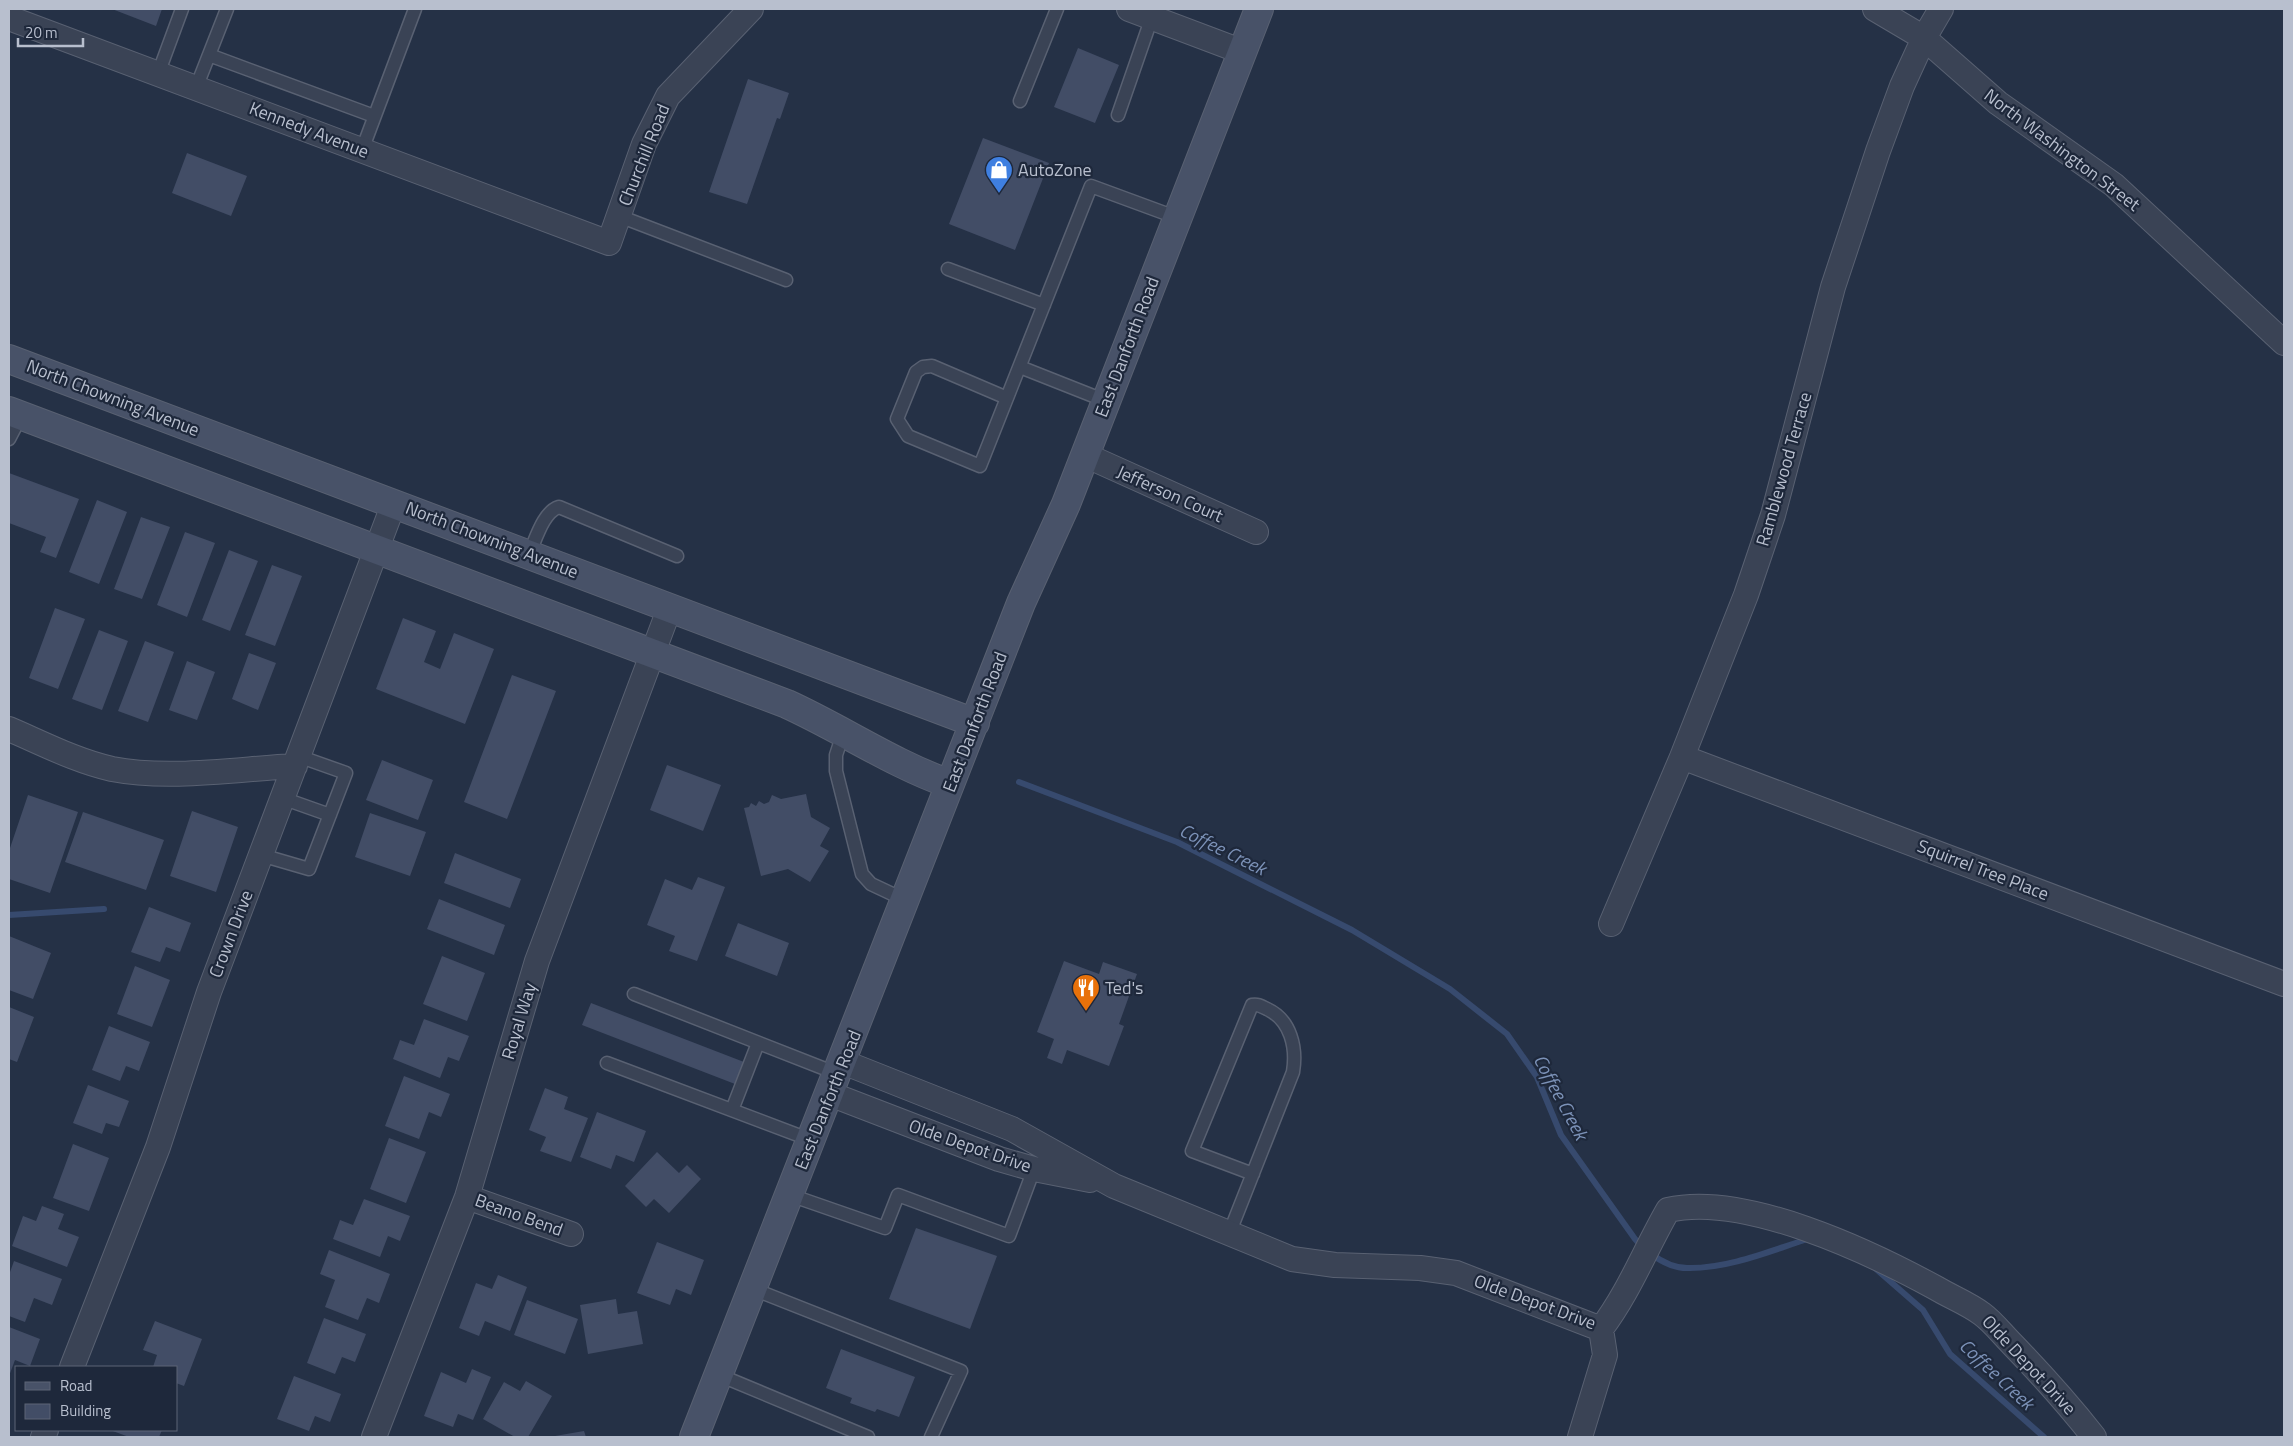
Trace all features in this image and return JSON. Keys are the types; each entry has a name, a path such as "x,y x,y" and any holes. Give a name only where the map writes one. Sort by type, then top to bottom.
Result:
{"street":[{"name":"Churchill Road","path":"609,243 644,144 668,96 751,9"},
{"path":"1130,9 1242,52"},
{"name":"East Danforth Road","path":"694,1437 837,1077 1021,603 1066,504 1259,9"},
{"name":"North Washington Street","path":"1875,9 1924,38 1998,103 2114,185 2284,343"},
{"name":"Ramblewood Terrace","path":"1611,924 1682,757 1749,586 1773,515 1833,288 1902,86 1924,38 1941,9"},
{"name":"Kennedy Avenue","path":"9,18 609,243"},
{"name":"North Chowning Avenue","path":"9,359 975,722"},
{"path":"13,422 376,550 787,704 844,732 921,774 950,784"},
{"name":"Jefferson Court","path":"1085,455 1256,532"},
{"name":"Crown Drive","path":"72,1366 158,1147 209,992 394,503"},
{"name":"Royal Way","path":"374,1437 467,1197 537,961 670,607"},
{"path":"9,729 81,759 112,769 167,773 296,761"},
{"name":"Squirrel Tree Place","path":"1682,757 2284,984"},
{"name":"Olde Depot Drive","path":"837,1077 990,1155 1034,1170 1114,1186"},
{"name":"Olde Depot Drive","path":"837,1077 1012,1128 1114,1186 1292,1259 1336,1265 1420,1268 1456,1273 1600,1329 1617,1308 1668,1210 1686,1205 1720,1208 1762,1216 1839,1240 1902,1270 1982,1314 2052,1384 2094,1437"},
{"name":"Beano Bend","path":"467,1197 571,1234"},
{"path":"1580,1437 1605,1355 1600,1329"}],"lane":[{"path":"158,74 182,9"},
{"path":"196,88 227,9"},
{"path":"362,150 415,9"},
{"path":"1020,101 1057,9"},
{"path":"1118,115 1152,17"},
{"path":"209,55 374,116"},
{"path":"1008,398 932,366 923,367 916,372 897,419 908,436 980,466 1008,398 1091,186 1178,218"},
{"path":"619,216 786,280"},
{"path":"948,269 1044,305"},
{"path":"1020,367 1106,401"},
{"path":"529,554 547,516 553,509 559,507 677,556"},
{"path":"844,732 836,755 836,771 862,874 871,884 905,900"},
{"path":"261,855 309,869 346,773 296,761"},
{"path":"282,798 330,815"},
{"path":"634,994 758,1043 837,1077"},
{"path":"1229,1234 1253,1174 1293,1072 1296,1055 1292,1037 1282,1020 1270,1010 1257,1004 1252,1005 1192,1151 1253,1174"},
{"path":"732,1110 758,1043"},
{"path":"607,1063 811,1140"},
{"path":"790,1195 885,1228 898,1195 1009,1236 1034,1170"},
{"path":"753,1289 961,1371 931,1437"},
{"path":"719,1375 868,1437"}],"building":[{"path":"112,9 162,9 156,26"},
{"path":"1078,48 1119,65 1095,123 1054,107"},
{"path":"748,79 789,93 780,119 777,118 747,204 709,192"},
{"name":"AutoZone","path":"983,138 1049,163 1015,250 949,224"},
{"path":"187,153 247,176 231,216 172,193"},
{"path":"9,473 79,499 56,558 40,552 46,537 9,523"},
{"path":"97,500 127,512 99,584 69,572"},
{"path":"141,517 170,527 142,599 114,589"},
{"path":"185,532 215,543 187,617 157,605"},
{"path":"229,550 258,561 230,631 202,620"},
{"path":"272,565 302,576 275,646 245,635"},
{"path":"55,608 85,619 58,689 29,678"},
{"path":"403,618 436,631 424,662 440,669 454,633 494,649 465,724 376,689"},
{"path":"99,630 128,641 102,710 72,699"},
{"path":"145,641 174,652 148,722 118,711"},
{"path":"249,653 276,663 258,710 232,699"},
{"path":"187,661 215,672 197,720 169,710"},
{"path":"512,675 556,691 507,819 464,802"},
{"path":"382,760 433,780 418,820 366,800"},
{"path":"667,765 721,785 703,831 650,810"},
{"path":"806,794 811,817 830,828 820,846 829,851 810,882 788,869 761,876 744,808 749,807 751,803 756,806 759,801 764,804 769,802 772,795 781,799"},
{"path":"28,795 78,812 50,893 9,879 9,851"},
{"path":"192,811 238,827 216,892 170,876"},
{"path":"83,812 164,840 146,890 65,862"},
{"path":"370,813 426,832 410,876 355,857"},
{"path":"455,853 521,879 510,908 444,883"},
{"path":"698,877 725,887 697,961 669,951 675,936 647,925 665,879 692,890"},
{"path":"439,899 505,925 494,955 427,929"},
{"path":"149,907 191,923 180,952 166,947 160,962 131,952"},
{"path":"738,923 789,943 777,976 725,956"},
{"path":"9,936 51,953 33,999 9,990"},
{"path":"442,956 485,973 467,1021 423,1004"},
{"path":"1064,961 1099,974 1103,962 1137,974 1119,1024 1124,1026 1109,1066 1067,1050 1062,1064 1047,1058 1054,1039 1037,1032"},
{"path":"135,966 170,980 152,1027 117,1014"},
{"path":"591,1003 744,1062 735,1084 582,1025"},
{"path":"9,1007 34,1017 17,1062 9,1059"},
{"path":"424,1019 469,1036 459,1061 448,1057 440,1078 393,1059 400,1040 414,1045"},
{"path":"109,1026 150,1042 139,1071 126,1066 120,1081 92,1070"},
{"path":"404,1076 450,1094 441,1117 429,1112 419,1139 385,1126"},
{"path":"88,1085 129,1101 119,1127 106,1123 102,1134 73,1123"},
{"path":"545,1088 568,1097 564,1109 588,1118 571,1162 540,1151 546,1137 529,1130"},
{"path":"597,1112 646,1131 634,1162 616,1155 611,1169 580,1157"},
{"path":"389,1138 426,1152 406,1203 370,1189"},
{"path":"73,1144 109,1158 89,1211 53,1198"},
{"path":"657,1152 679,1173 687,1165 701,1179 669,1213 654,1199 646,1207 625,1186"},
{"path":"364,1199 410,1216 400,1241 388,1236 380,1257 333,1239 340,1220 353,1225"},
{"path":"42,1206 64,1214 58,1229 79,1237 67,1267 12,1246 23,1216 36,1221"},
{"path":"916,1228 997,1256 970,1329 889,1299"},
{"path":"657,1242 704,1260 691,1295 676,1289 670,1305 637,1293"},
{"path":"329,1250 390,1274 379,1303 367,1298 358,1320 325,1307 335,1280 320,1274"},
{"path":"14,1261 62,1279 52,1305 34,1298 25,1322 9,1316 9,1275"},
{"path":"498,1275 527,1287 510,1331 485,1321 479,1336 459,1328 476,1283 492,1289"},
{"path":"616,1299 618,1314 637,1311 643,1344 588,1354 580,1305"},
{"path":"527,1300 578,1319 565,1354 514,1335"},
{"path":"324,1318 366,1334 355,1362 342,1357 335,1374 307,1363"},
{"path":"155,1321 202,1339 184,1386 178,1384 178,1366 153,1366 157,1355 143,1350"},
{"path":"9,1327 40,1339 30,1366 15,1360 9,1376"},
{"path":"841,1349 915,1377 899,1417 877,1409 875,1412 850,1403 852,1398 826,1388"},
{"path":"472,1369 491,1377 473,1420 458,1414 453,1427 424,1416 441,1372 466,1383"},
{"path":"294,1376 341,1394 330,1422 315,1416 309,1431 277,1419"},
{"path":"526,1381 552,1396 528,1437 515,1437 483,1419 504,1382 520,1391"},
{"path":"113,1431 162,1431 159,1437 129,1437"},
{"path":"584,1431 586,1437 555,1437 555,1436"}],"waterway":[{"name":"Coffee Creek","path":"1019,782 1177,842 1352,930 1450,989 1507,1034 1537,1077 1561,1135 1643,1248"},
{"name":"Coffee Creek","path":"9,915 104,909"},
{"name":"Coffee Creek","path":"1651,1254 1674,1266 1685,1268 1705,1267 1751,1258 1811,1238"},
{"name":"Coffee Creek","path":"1876,1269 1923,1310 1950,1354 2044,1437"}],"place":[{"name":"AutoZone","path":"999,194"},
{"name":"Ted's","path":"1086,1012"}]}
